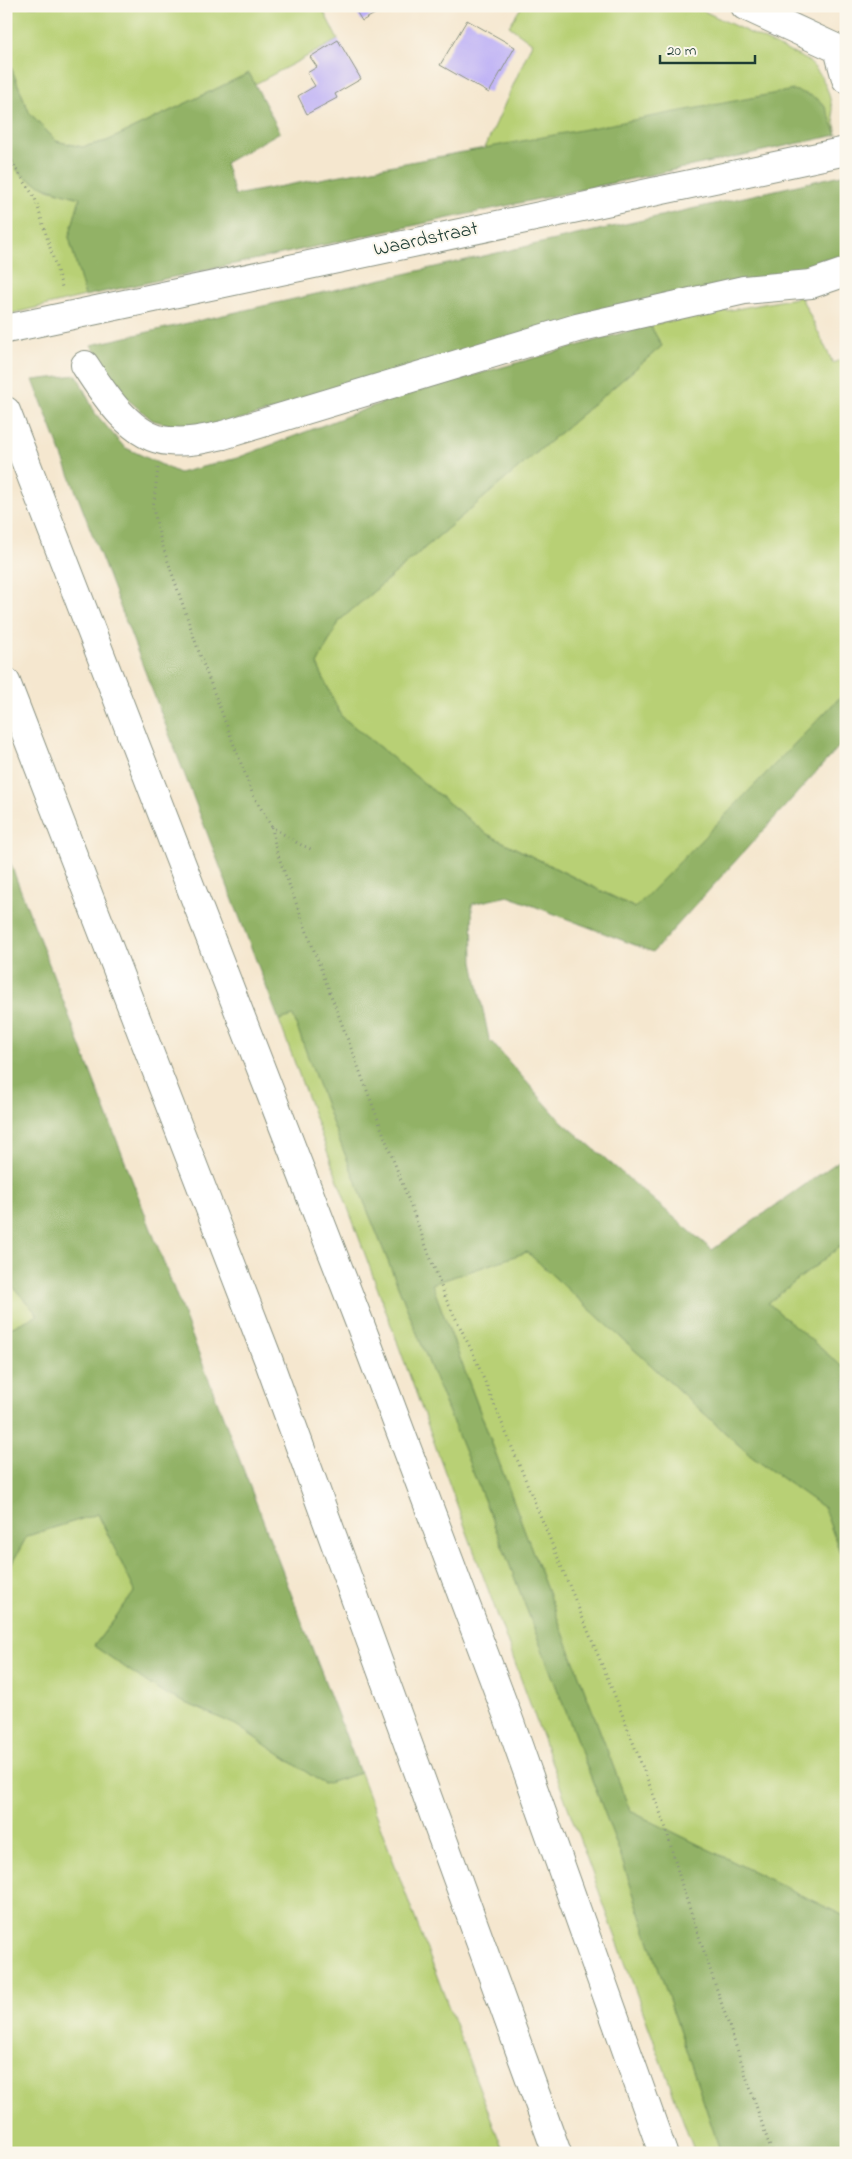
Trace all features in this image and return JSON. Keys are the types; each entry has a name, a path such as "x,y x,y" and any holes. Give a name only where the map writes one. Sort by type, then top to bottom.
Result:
{"main road":[{"path":"745,6 842,49 846,79"},
{"name":"Waardstraat","path":"6,330 846,151"},
{"path":"85,365 121,416 150,435 166,441 190,442 223,435 577,328 744,290 811,284 846,272"},
{"path":"6,411 360,1324 508,1717 663,2153"},
{"path":"6,682 268,1359 557,2153"}],"path":[{"path":"6,153 35,198 63,291"},
{"path":"166,441 156,478 153,508 161,541 201,658 253,795 272,827 276,850 446,1299 472,1353 617,1701 665,1824 683,1888 772,2153"},
{"path":"272,827 299,844 311,848"}],"green space":[{"path":"6,6 321,6 338,40 255,84 249,73 107,141 82,147 56,141 29,112 6,55"},
{"path":"522,6 693,6 807,60 821,76 829,94 837,135 823,103 485,148 532,43 509,26"},
{"path":"6,55 29,112 56,141 82,147 107,141 249,73 280,132 225,163 235,195 793,90 812,96 823,104 837,135 85,296 69,237 80,198 29,180 17,170 12,159 8,146 5,115"},
{"path":"6,142 17,170 48,189 80,198 69,237 85,296 10,314 6,304"},
{"path":"846,174 846,257 839,263 214,426 180,428 152,420 127,399 91,345"},
{"path":"801,297 833,363 846,357 846,691 636,908 487,834 341,716 317,664 340,620 662,346 650,325"},
{"path":"650,325 662,346 340,620 317,664 341,716 487,834 635,908 846,691 846,739 653,952 508,896 472,904 473,962 489,1039 559,1119 712,1250 846,1156 846,1242 768,1303 846,1370 846,1569 824,1508 752,1457 527,1252 432,1284 630,1811 846,1917 846,2153 721,2153 617,1845 499,1537 332,1122 293,1016 279,1020 33,380 77,375 95,413 124,447 179,473 237,458 397,397"},
{"path":"6,852 360,1773 324,1784 236,1725 161,1692 94,1646 135,1591 98,1514 27,1536 6,1574 6,1330 38,1315 6,1279"},
{"path":"293,1016 332,1122 499,1537 617,1845 721,2153 695,2153 279,1020"},
{"path":"846,1242 846,1370 768,1303"},
{"path":"527,1252 752,1457 824,1508 846,1569 846,1917 630,1811 432,1284"},
{"path":"6,1279 38,1315 6,1330"},
{"path":"98,1514 135,1591 94,1646 161,1692 236,1725 324,1784 360,1773 504,2153 6,2153 6,1574 27,1536"}],"building":[{"path":"353,6 389,6 362,21"},
{"path":"467,20 515,47 489,93 440,65"},
{"path":"338,40 361,79 335,94 337,98 307,114 298,96 315,86 307,73 317,67 310,57"}]}
